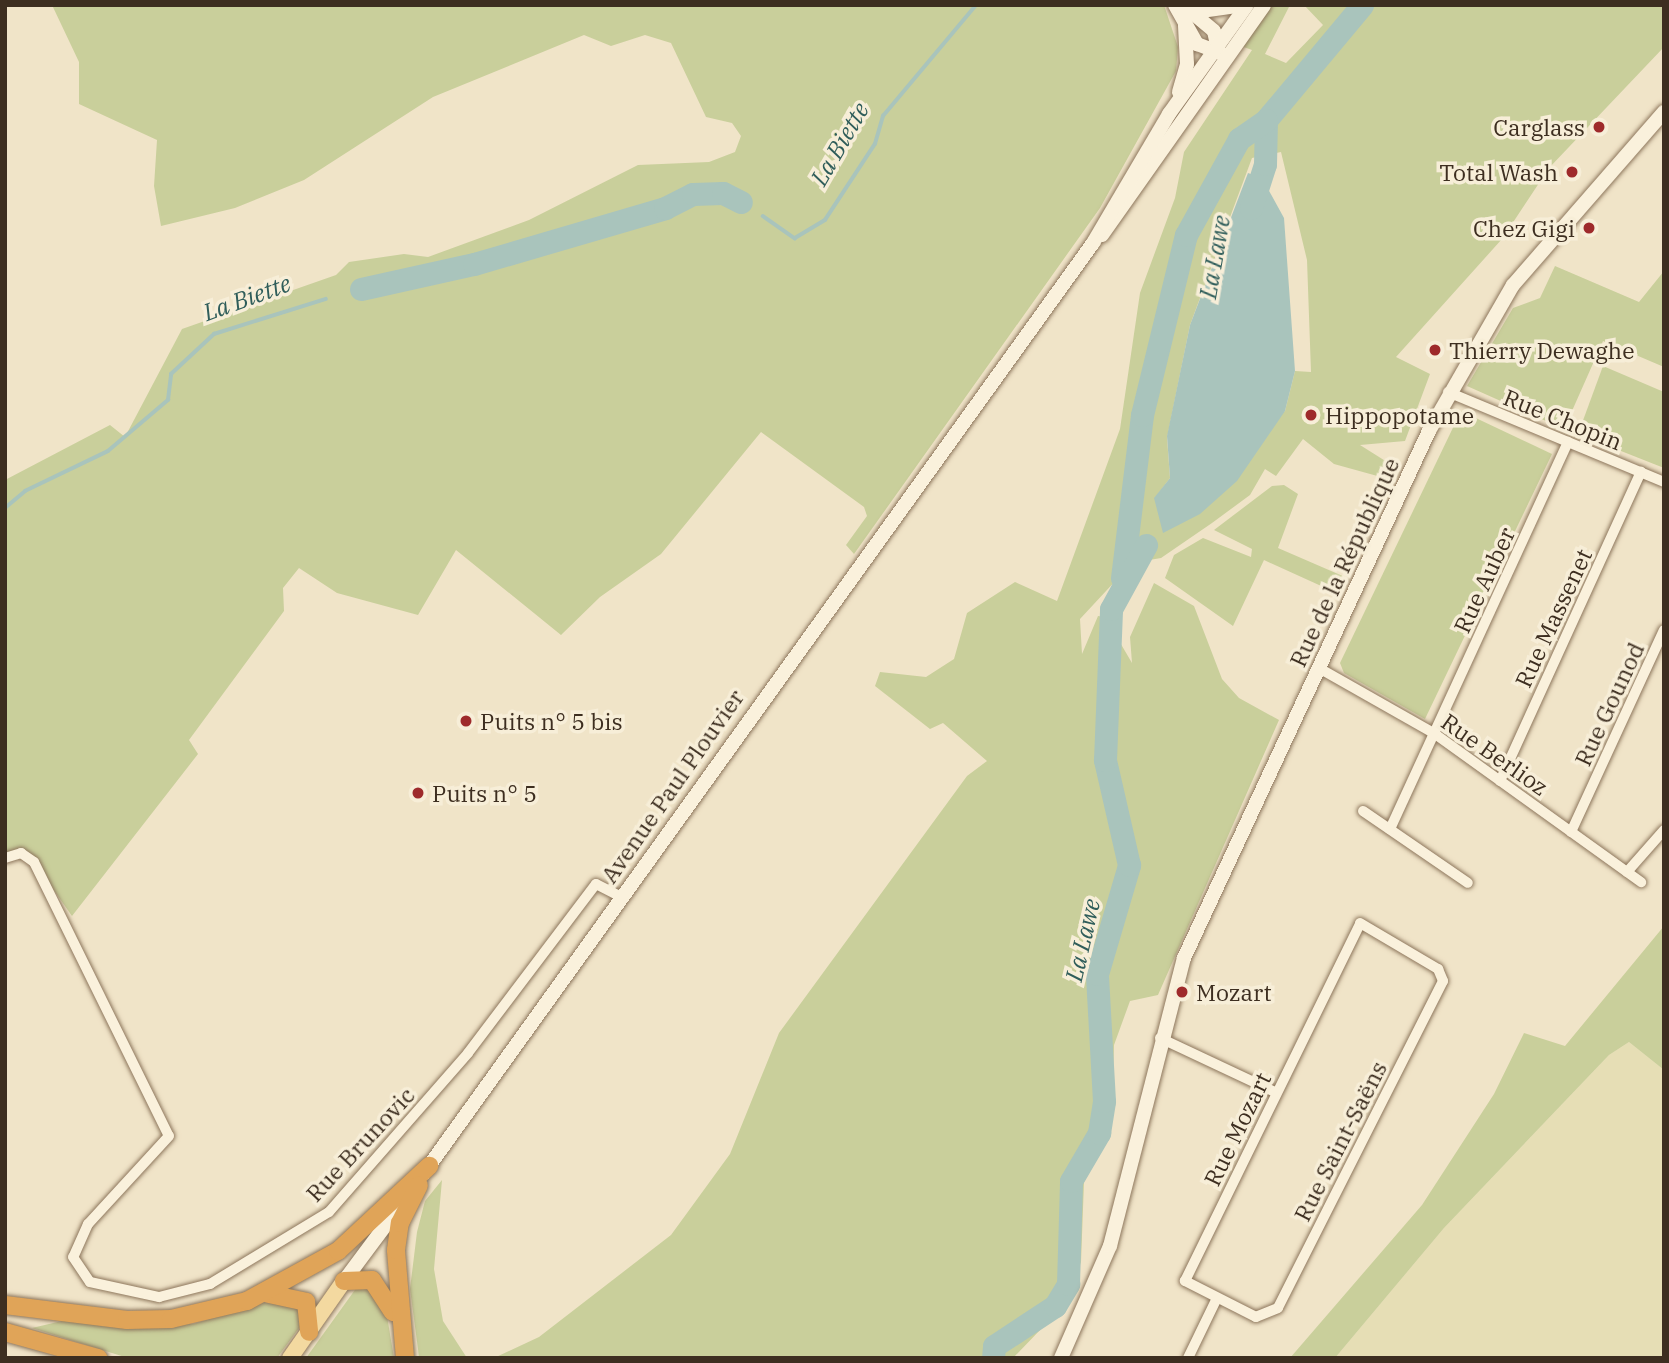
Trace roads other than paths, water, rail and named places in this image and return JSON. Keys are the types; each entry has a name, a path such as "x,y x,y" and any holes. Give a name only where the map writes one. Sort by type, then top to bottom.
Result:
{"highway":[{"path":"263,1295 338,1251 429,1166"},
{"path":"405,1358 400,1328 400,1223 429,1166"},
{"path":"344,1281 363,1277 380,1286 400,1328"},
{"path":"5,1305 81,1317 171,1319 263,1295 286,1294 306,1303 309,1332"},
{"path":"5,1332 98,1358"}],"main road":[{"path":"1175,5 1185,25 1216,51"},
{"path":"1188,8 1246,5"},
{"name":"Avenue Paul Plouvier","path":"1093,243 1169,114 1246,5"},
{"name":"Avenue Paul Plouvier","path":"290,1358 1170,140 1264,5"},
{"path":"1170,140 1216,51 1214,31 1188,8"},
{"path":"1169,114 1185,76 1185,25"},
{"path":"1216,51 1237,43"},
{"name":"Rue de la République","path":"1061,1358 1110,1246 1159,1038 1184,958 1448,392 1521,275 1664,112"}],"street":[{"name":"Rue Chopin","path":"1448,392 1664,482"},
{"name":"Rue Auber","path":"1390,829 1568,442"},
{"name":"Rue Massenet","path":"1500,781 1641,472"},
{"name":"Rue Gounod","path":"1571,832 1664,630"},
{"name":"Rue Berlioz","path":"1319,668 1435,734 1642,882"},
{"path":"1363,811 1468,883"},
{"path":"1627,872 1664,830"},
{"name":"Rue Brunovic","path":"5,858 21,853 34,862 75,938 169,1136 88,1224 73,1257 90,1282 159,1297 210,1284 328,1212 468,1053 596,884 621,897"},
{"name":"Rue Saint-Saëns","path":"1256,1317 1278,1308 1441,986 1438,969 1360,923"},
{"name":"Rue Mozart","path":"1256,1317 1185,1281 1275,1092 1360,923"},
{"path":"1159,1038 1275,1092"},
{"path":"1188,1358 1217,1298"}],"water":[{"path":"1248,173 1262,178 1284,218 1295,371 1285,411 1237,481 1200,514 1163,533 1154,498 1170,478 1167,436 1190,325"}],"waterway":[{"name":"La Biette","path":"763,216 795,238 825,220 875,144 883,116 976,5"},
{"name":"La Lawe","path":"1251,208 1265,164 1266,120 1362,5"},
{"path":"1122,578 1142,415 1186,235 1239,139 1266,120"},
{"name":"La Biette","path":"361,289 474,264 665,208 693,194 723,193 741,202"},
{"name":"La Biette","path":"5,508 25,491 108,451 168,400 171,374 214,334 326,299"},
{"name":"La Lawe","path":"993,1358 994,1346 1055,1306 1068,1284 1071,1181 1099,1133 1104,1101 1097,974 1129,865 1105,760 1111,609 1146,545"}],"place":[{"name":"Carglass","path":"1599,127"},
{"name":"Total Wash","path":"1572,172"},
{"name":"Chez Gigi","path":"1589,228"},
{"name":"Thierry Dewaghe","path":"1435,350"},
{"name":"Hippopotame","path":"1311,415"},
{"name":"Puits n° 5 bis","path":"466,721"},
{"name":"Puits n° 5","path":"418,793"},
{"name":"Mozart","path":"1182,992"}]}
